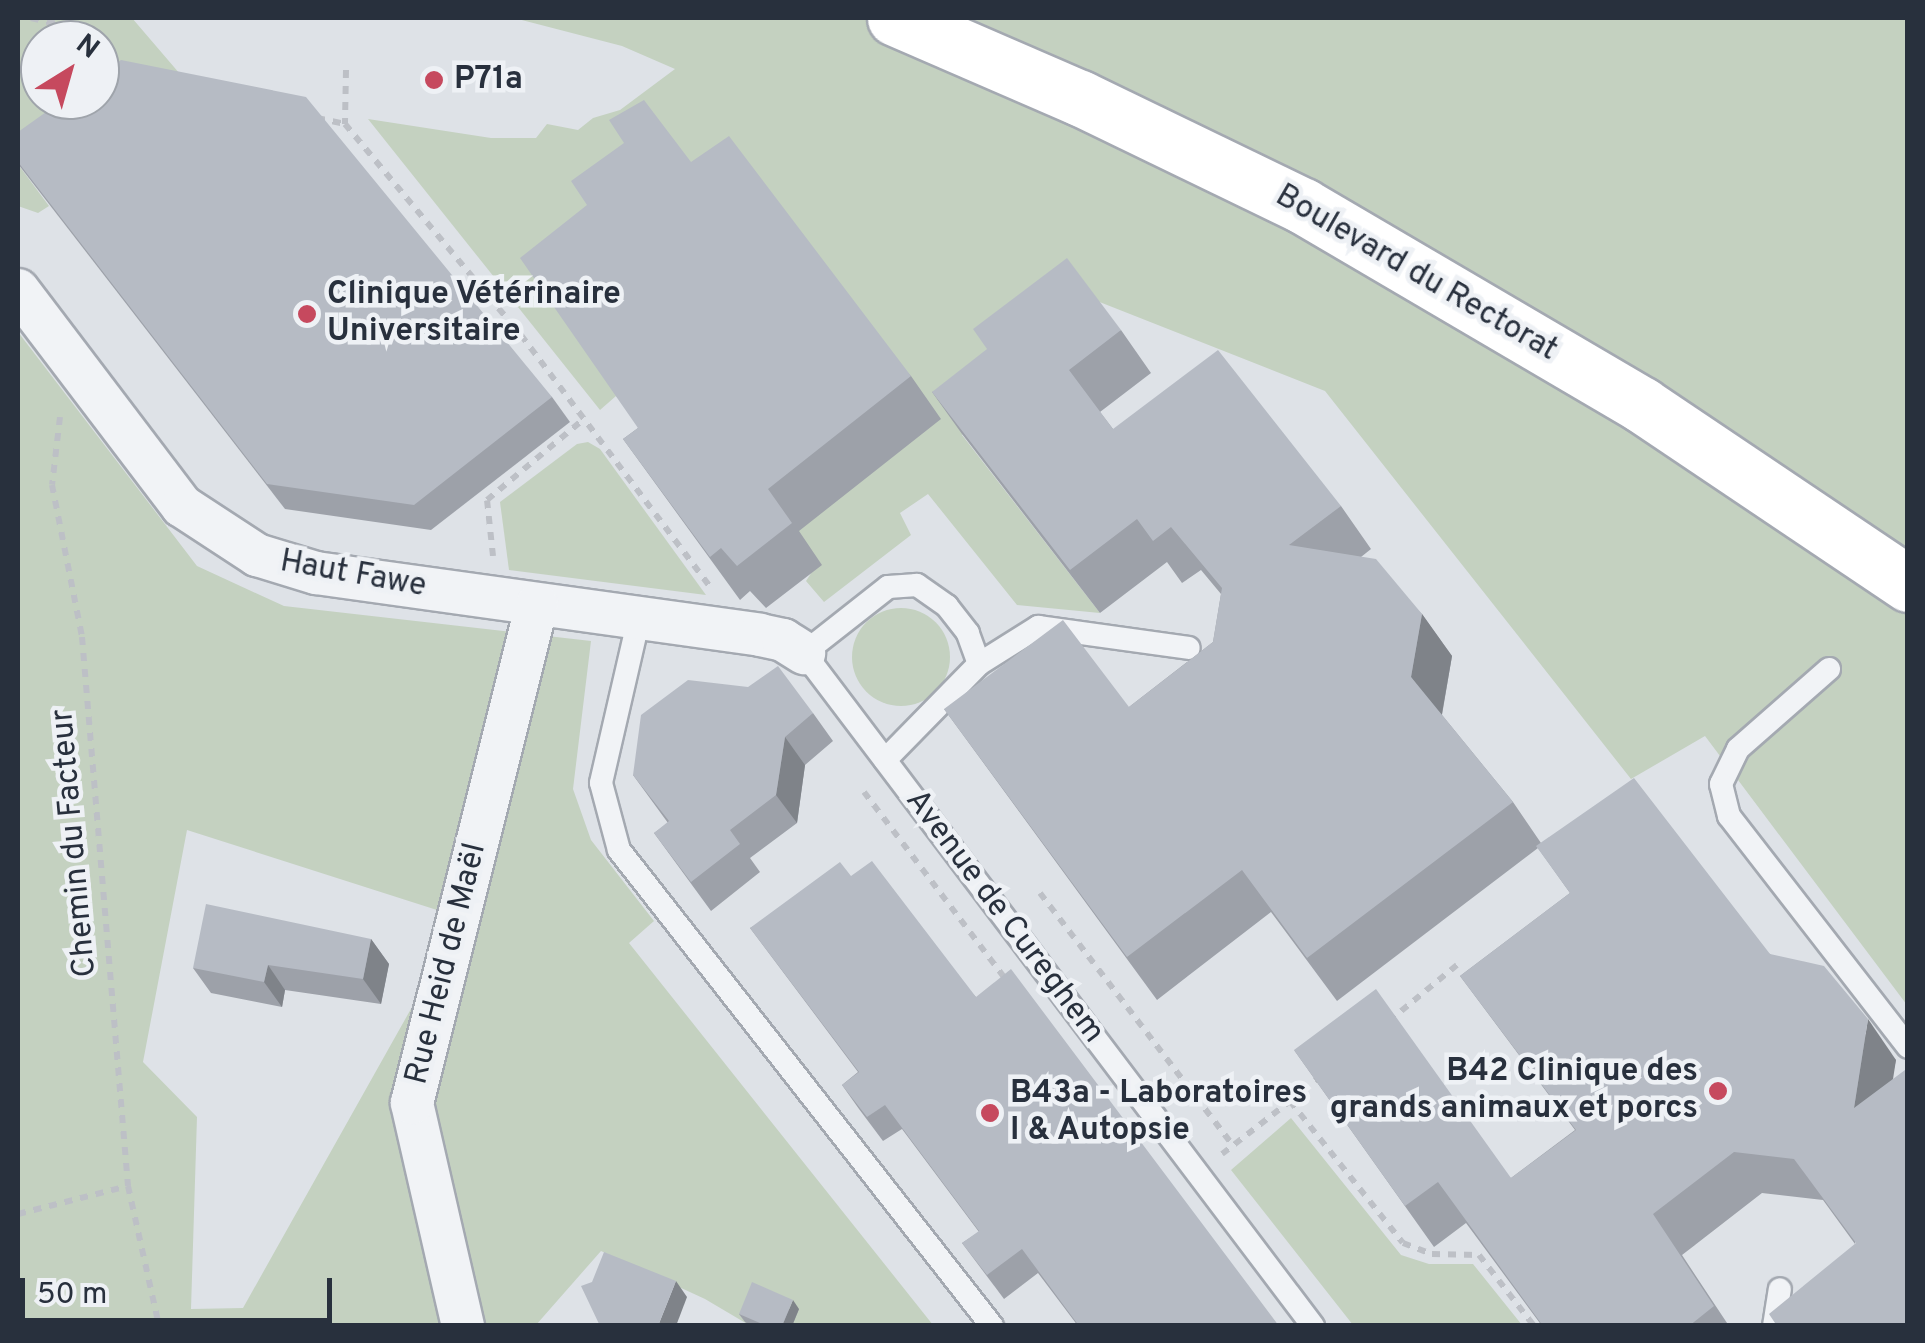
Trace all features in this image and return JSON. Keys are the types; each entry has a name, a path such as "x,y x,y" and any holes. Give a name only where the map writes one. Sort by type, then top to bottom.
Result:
{"main road":[{"name":"Boulevard du Rectorat","path":"895,18 1157,134 1388,254 1642,404 1908,584"}],"street":[{"name":"Haut Fawe","path":"18,290 182,506 229,541 271,561 316,573 782,640 804,653"},
{"name":"Rue Heid de Maël","path":"464,1326 412,1103 517,602"}],"lane":[{"path":"804,653 888,587 917,585 947,606 968,632 979,664"},
{"path":"639,618 601,783 620,850 992,1326"},
{"path":"885,760 979,664 1038,627 1188,648"},
{"name":"Avenue de Cureghem","path":"804,653 1313,1326"},
{"path":"1829,669 1738,749 1721,784 1728,816 1908,1046"},
{"path":"1774,1326 1780,1289"}],"path":[{"path":"345,124 346,70"},
{"path":"120,72 126,78"},
{"path":"307,116 345,124 585,418 722,603 730,632"},
{"name":"Chemin du Facteur","path":"68,357 52,485 82,636 128,1186 159,1326"},
{"path":"517,602 487,500 585,418"},
{"path":"898,838 1012,988"},
{"path":"1040,893 1233,1145"},
{"path":"1381,1027 1457,965"},
{"path":"1198,1172 1336,1064"},
{"path":"1290,1102 1402,1243 1432,1254 1479,1255 1534,1326"},
{"path":"18,1214 128,1186"}],"green space":[{"path":"18,18 132,18 180,74 120,109 120,20 20,20 20,120 101,120 20,167 49,206 38,213 18,206"},
{"path":"514,18 1907,18 1907,1005 1705,736 1631,779 1325,391 1097,301 962,435 1100,613 1017,605 928,494 900,513 911,535 824,602 806,581 819,561 616,396 600,410 368,119 491,138 536,138 547,124 578,130 593,118 620,110 675,69 622,46"},
{"path":"18,332 197,566 284,606 591,641 573,789 591,840 654,921 629,943 933,1325 749,1325 705,1299 601,1251 536,1325 18,1325","holes":["187,830 462,918 243,1308 191,1309 197,1117 143,1062"]},
{"path":"588,442 600,449 706,595 509,570 500,502 577,444"},
{"path":"901,608 920,612 936,622 946,638 950,657 946,676 936,692 920,702 901,706 882,702 866,692 856,676 852,657 856,638 866,622 882,612"},
{"path":"1291,1118 1401,1255 1429,1264 1473,1264 1522,1325 1353,1325 1231,1170"}],"building":[{"name":"Clinique Vétérinaire Universitaire","path":"120,61 306,97 552,397 414,505 267,484 18,162 18,132 35,120 120,120"},
{"path":"644,100 691,162 729,136 911,376 768,489 792,523 737,566 721,548 710,557 623,439 638,428 520,258 587,205 571,181 624,143 609,120"},
{"path":"1067,258 1121,330 1069,370 1113,429 1218,350 1341,506 1289,545 1376,559 1422,614 1411,677 1513,802 1307,958 1242,870 1127,957 944,709 1063,620 1129,707 1213,642 1222,588 1171,527 1153,541 1137,519 1070,570 932,392 987,349 973,329"},
{"path":"778,666 813,713 785,737 776,795 730,830 740,844 691,882 654,833 669,821 633,775 641,715 688,680 748,687"},
{"name":"B42 Clinique des grands animaux et porcs","path":"1634,778 1770,954 1824,966 1868,1019 1854,1108 1905,1070 1908,1072 1908,1326 1777,1326 1769,1314 1856,1243 1794,1159 1734,1152 1653,1214 1714,1306 1689,1326 1543,1326 1438,1182 1405,1206 1294,1050 1376,989 1511,1178 1576,1130 1460,976 1570,893 1536,846"},
{"name":"B43a - Laboratoires I & Autopsie","path":"872,861 976,997 1011,969 1279,1326 1079,1326 1022,1249 987,1275 962,1243 979,1231 885,1105 867,1117 842,1085 859,1072 750,928 840,862 851,876"},
{"path":"206,904 371,939 363,979 268,965 264,982 193,968"},
{"path":"604,1252 676,1281 658,1326 600,1326 581,1286 592,1282"},
{"path":"752,1282 793,1300 782,1326 767,1326 739,1314"}],"place":[{"name":"P71a","path":"434,80"},
{"name":"Clinique Vétérinaire Universitaire","path":"307,314"},
{"name":"B42 Clinique des grands animaux et porcs","path":"1718,1091"},
{"name":"B43a - Laboratoires I & Autopsie","path":"990,1113"}]}
